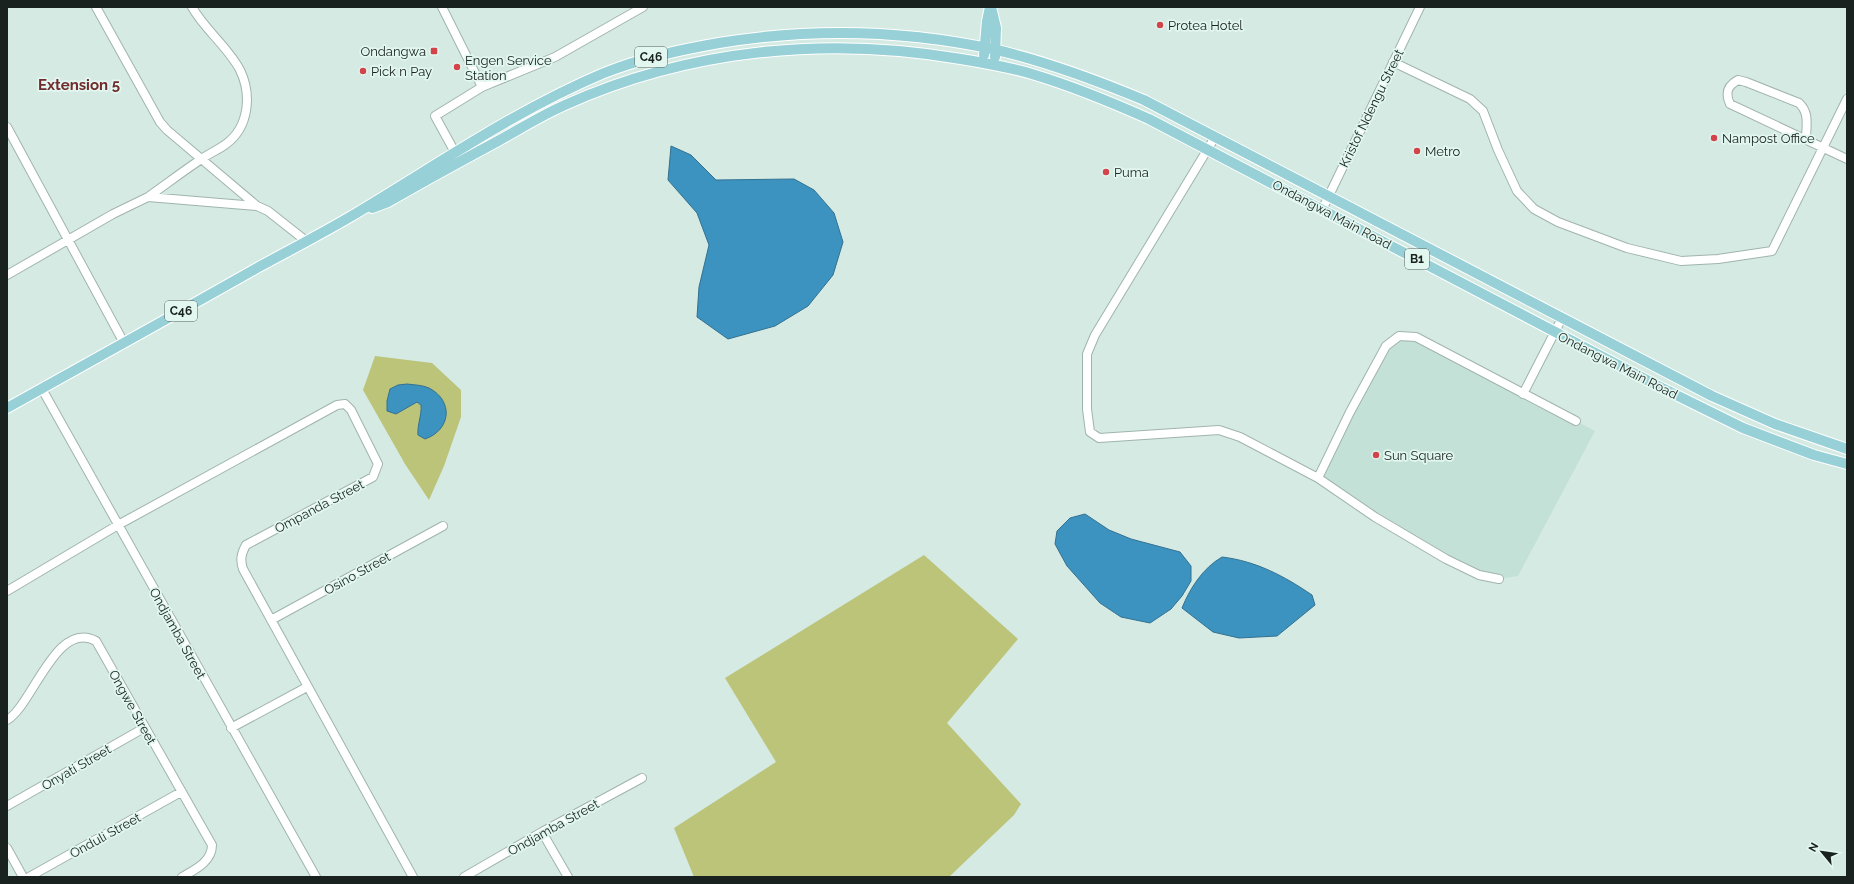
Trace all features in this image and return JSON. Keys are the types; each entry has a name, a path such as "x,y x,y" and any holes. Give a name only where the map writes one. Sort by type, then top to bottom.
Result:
{"main road":[{"path":"983,63 986,21 991,7"},
{"path":"991,7 996,28 996,50 994,64"},
{"name":"C46","path":"7,408 355,214 505,123 575,86 632,62 660,54 736,40 823,33 880,34 922,38 984,48"},
{"name":"C46","path":"355,214 388,202 564,105 614,85 653,73 737,55 828,47 879,48 928,53 983,63"},
{"name":"Ondangwa Main Road","path":"984,48 1046,63 1116,88 1144,100 1562,318 1746,412 1847,449"},
{"name":"Ondangwa Main Road","path":"983,63 994,64 1032,74 1111,102 1149,119 1555,333 1743,428 1814,455 1847,464"}],"street":[{"path":"96,7 160,122 166,130 202,158 257,206 268,211 306,241"},
{"path":"7,275 68,239 148,197 202,158 226,144 238,133 244,121 248,102 246,87 240,70 192,7"},
{"path":"442,7 482,87"},
{"path":"460,162 434,116 482,87 556,56 643,7"},
{"name":"Kristof Ndengu Street","path":"1322,210 1420,7"},
{"path":"1393,62 1470,98 1484,110 1498,150 1518,191 1534,209 1558,222 1627,248 1681,261 1718,259 1772,251 1847,99"},
{"path":"1806,140 1807,116 1805,109 1799,103 1746,82 1738,80 1731,84 1728,89 1727,97 1730,104 1822,148 1847,158"},
{"path":"7,128 124,343"},
{"path":"1215,137 1095,335 1087,354 1087,409 1090,432 1099,438 1219,430 1240,437 1318,478 1375,517 1446,559 1479,575 1499,579"},
{"path":"148,197 257,206"},
{"path":"1522,394 1562,318"},
{"path":"1318,478 1350,412 1386,346 1399,336 1416,337 1576,421"},
{"name":"Ondjamba Street","path":"42,389 316,877"},
{"name":"Ompanda Street","path":"7,591 118,526 337,405 345,404 352,410 378,464 373,477 246,546 242,553 241,561 243,569 307,687 413,877"},
{"name":"Osino Street","path":"271,620 443,526"},
{"name":"Ongwe Street","path":"7,720 14,716 21,708 36,682 62,648 69,642 85,637 96,641 100,645 144,728 212,845 212,850 208,859 182,877"},
{"path":"231,728 307,687"},
{"name":"Onyati Street","path":"7,806 144,728"},
{"name":"Ondjamba Street","path":"464,877 542,832 642,778"},
{"name":"Onduli Street","path":"29,877 181,792"},
{"path":"542,832 568,877"},
{"path":"7,848 23,877"}],"shaded area":[{"path":"1399,336 1416,337 1595,431 1518,576 1499,579 1446,559 1318,478 1386,346"}],"green space":[{"path":"375,356 432,363 461,390 461,417 444,466 429,500 405,464 363,390"},
{"path":"924,555 1018,639 947,723 1021,804 1014,815 949,877 694,877 674,828 776,762 725,678"}],"water":[{"path":"671,146 691,155 716,180 794,179 814,190 834,213 843,242 833,275 808,306 775,326 728,339 697,317 699,287 709,245 697,213 668,180"},
{"path":"407,384 429,388 443,400 446,407 446,415 440,429 434,435 425,439 418,435 421,405 417,402 396,414 387,411 387,401 390,389 398,385"},
{"path":"1085,514 1109,530 1131,539 1180,552 1191,566 1191,581 1182,596 1171,609 1150,623 1121,617 1100,603 1067,566 1055,544 1057,531 1070,518"},
{"path":"1222,557 1246,562 1269,570 1312,595 1315,605 1277,636 1239,638 1213,632 1182,608 1198,579 1209,567"}],"place":[{"name":"Protea Hotel","path":"1160,25"},
{"name":"Ondangwa","path":"434,51"},
{"name":"Engen Service Station","path":"457,67"},
{"name":"Pick n Pay","path":"363,71"},
{"name":"Nampost Office","path":"1714,138"},
{"name":"Metro","path":"1417,151"},
{"name":"Puma","path":"1106,172"},
{"name":"Sun Square","path":"1376,455"}],"district":[{"name":"Extension 5","path":"79,85"}]}
